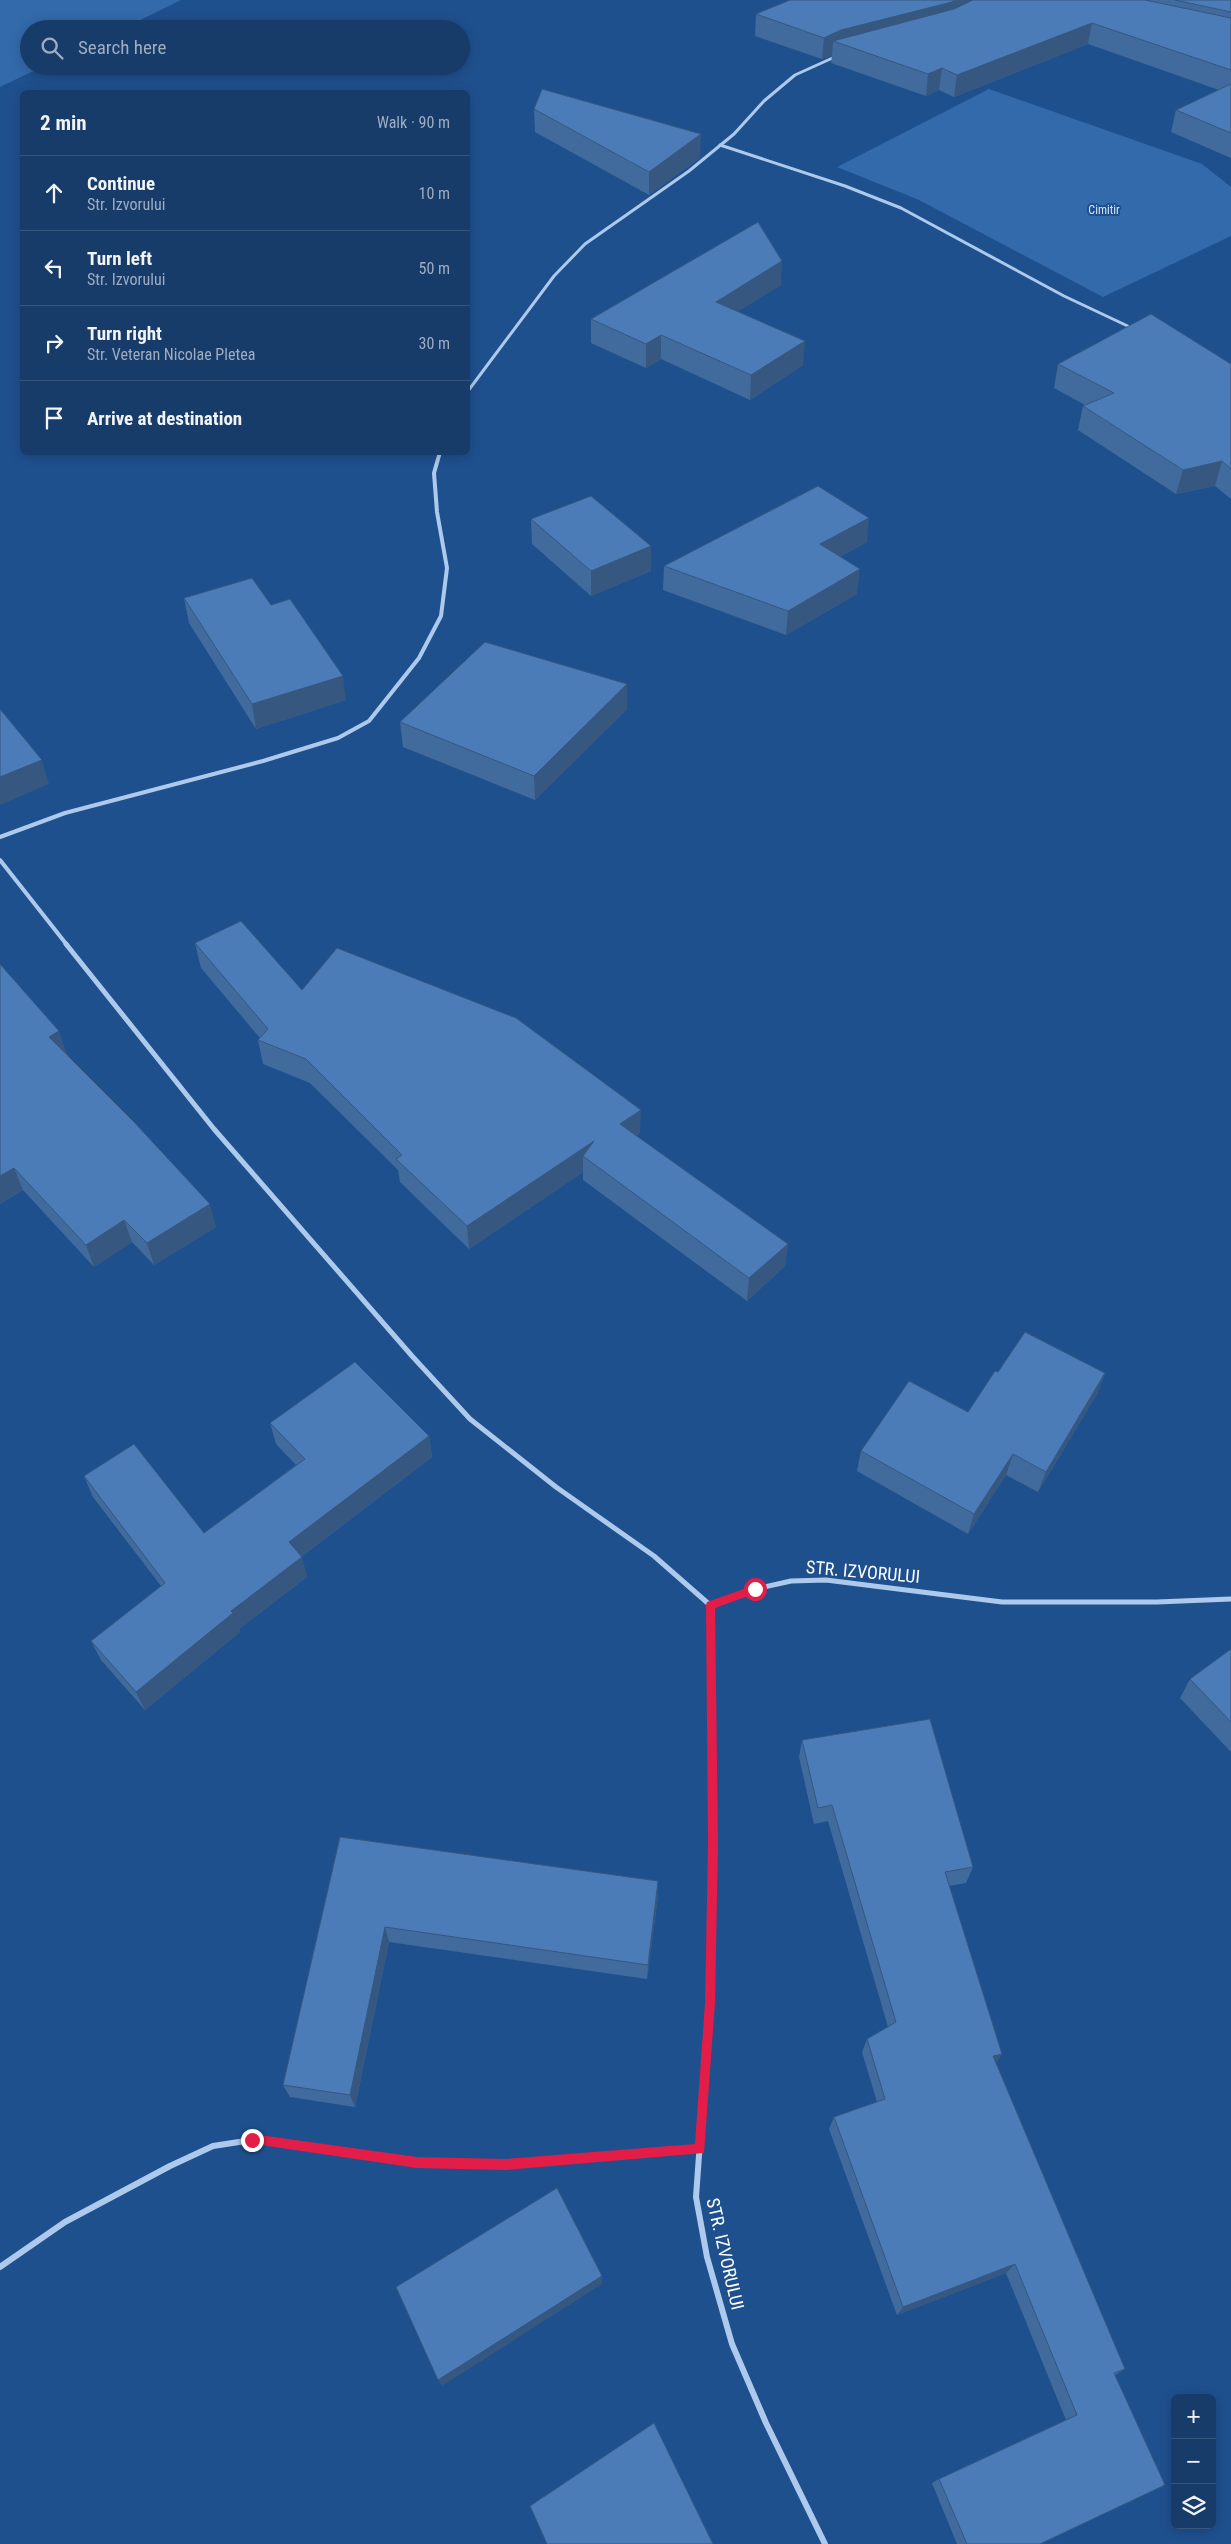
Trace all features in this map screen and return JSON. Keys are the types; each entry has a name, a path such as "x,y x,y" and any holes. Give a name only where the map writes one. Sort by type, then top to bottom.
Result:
{"street":[{"path":"470,388 554,276 585,244 689,170 720,145 764,101 795,76 840,54"},
{"path":"720,145 845,186 901,208 1064,296 1143,333"},
{"path":"0,837 65,813 262,761 338,738 369,721 419,658 440,616 447,568 437,512 434,473 439,455"},
{"path":"0,860 129,1025 214,1129 412,1356 470,1419 556,1487 654,1556 710,1605"},
{"name":"STR. IZVORULUI","path":"825,2544 766,2423 732,2344 707,2257 696,2196 710,2003 713,1854 710,1605 755,1589 791,1581 826,1580 1002,1602 1157,1602 1231,1599"},
{"path":"0,2267 65,2222 170,2166 213,2146 252,2140 417,2162 506,2165 577,2157 700,2149"}],"green space":[{"path":"0,0 181,0 140,20 20,20 20,75 25,75 0,87"},
{"name":"Cimitir","path":"989,89 1202,164 1231,187 1231,236 1103,297 919,200 837,167"}],"building":[{"path":"790,0 957,0 841,30 824,38 756,14"},
{"path":"973,0 1145,0 1231,18 1231,70 1092,23 957,75 942,68 928,74 833,41 954,9"},
{"path":"1175,0 1231,0 1231,12"},
{"path":"1231,84 1231,133 1176,110"},
{"path":"542,89 701,134 649,172 534,109"},
{"path":"758,222 782,261 716,302 805,341 751,375 661,335 646,344 591,319"},
{"path":"1151,314 1231,364 1231,469 1222,461 1183,470 1083,406 1114,393 1058,364"},
{"path":"818,486 869,518 820,544 860,569 788,611 664,566"},
{"path":"591,496 651,546 591,571 531,519"},
{"path":"252,578 271,605 290,599 343,676 252,704 184,598"},
{"path":"485,642 627,684 534,776 400,722"},
{"path":"0,709 42,760 0,777"},
{"path":"241,921 302,990 337,948 516,1018 641,1110 620,1124 788,1244 749,1278 583,1156 594,1141 467,1226 396,1159 402,1155 306,1059 258,1040 268,1029 195,943"},
{"path":"0,964 59,1031 49,1037 134,1122 210,1204 147,1243 124,1220 86,1245 14,1168 0,1176"},
{"path":"1025,1332 1105,1373 1046,1472 1013,1454 974,1514 861,1451 909,1381 968,1412 995,1371 998,1372"},
{"path":"355,1362 429,1436 289,1542 302,1557 231,1611 233,1613 136,1692 91,1641 165,1583 84,1476 134,1444 204,1533 305,1459 270,1423"},
{"path":"1231,1649 1231,1722 1190,1679"},
{"path":"930,1719 973,1867 945,1872 1002,2054 993,2056 1125,2369 1114,2373 1165,2485 1040,2544 967,2544 939,2479 1077,2415 1015,2264 903,2307 834,2117 885,2099 867,2039 896,2022 832,1805 818,1808 802,1740"},
{"path":"340,1837 658,1881 648,1965 385,1927 350,2095 283,2085"},
{"path":"557,2188 602,2276 438,2380 396,2287"},
{"path":"654,2423 713,2544 547,2544 530,2506"}],"route":[{"path":"252,2140 417,2162 506,2165 577,2157 700,2149 710,2003 713,1844 710,1605 755,1589"}]}
